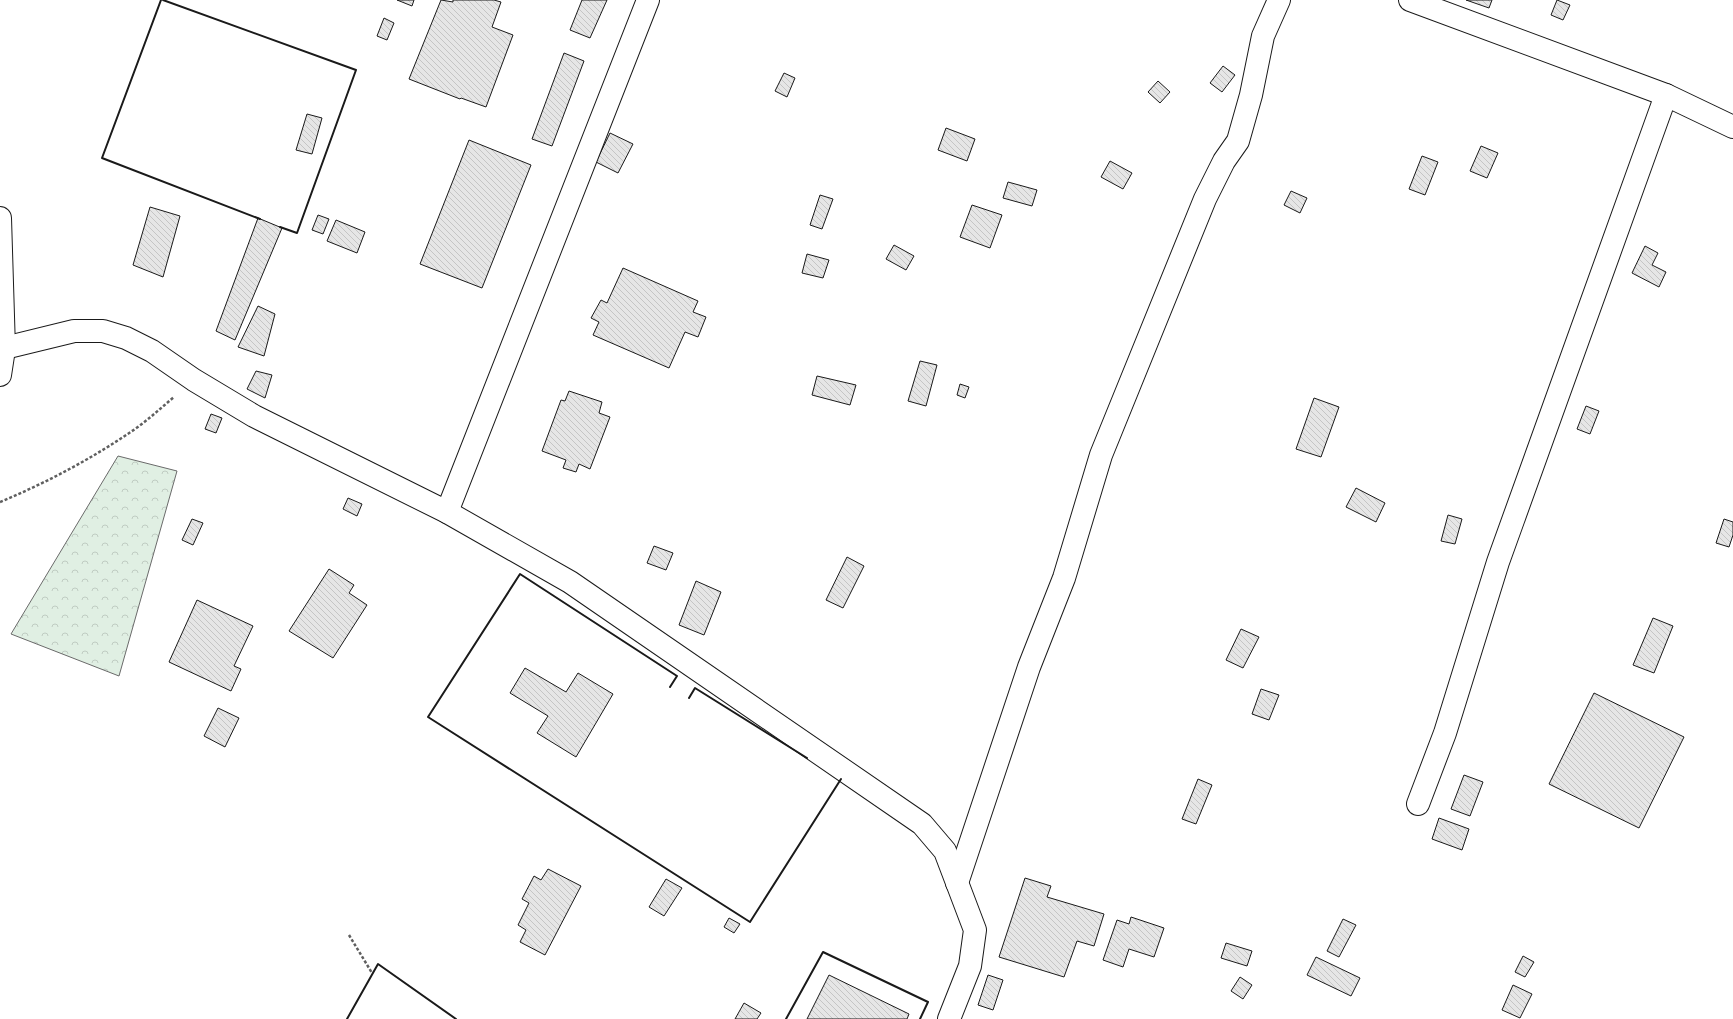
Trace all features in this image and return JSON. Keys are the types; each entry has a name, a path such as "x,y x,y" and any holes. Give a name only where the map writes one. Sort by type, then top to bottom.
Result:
{"street":[{"path":"447,512 648,0"},
{"path":"957,883 985,803 1029,667 1064,578 1101,455 1205,199 1224,161 1238,141 1251,96 1263,36 1279,0"},
{"path":"1410,0 1666,94 1733,127"},
{"path":"1418,804 1444,733 1498,562 1666,94"},
{"path":"0,218 2,349 0,375"},
{"path":"2,349 74,331 102,331 126,338 152,351 194,380 254,416 447,512 570,582 922,824 945,851 975,930 970,966 949,1019"}],"path":[{"path":"0,502 36,487 90,457 137,428 194,380"},
{"path":"349,936 372,974"}],"green space":[{"path":"118,456 177,471 119,676 11,634"}],"building":[{"path":"397,0 414,0 412,6"},
{"path":"441,0 453,2 453,0 494,0 501,2 492,27 513,35 486,107 461,98 460,99 409,79"},
{"path":"582,0 607,0 590,38 570,30"},
{"path":"1466,0 1492,0 1489,8"},
{"path":"1557,0 1570,5 1563,20 1551,15"},
{"path":"384,18 394,23 387,40 377,36"},
{"path":"564,53 584,61 552,146 532,139"},
{"path":"1223,66 1235,75 1222,92 1210,83"},
{"path":"784,73 795,78 787,97 775,91"},
{"path":"1158,81 1170,92 1160,103 1148,92"},
{"path":"307,114 322,118 312,154 296,150"},
{"path":"946,128 975,139 967,161 938,150"},
{"path":"610,133 633,144 618,173 596,162"},
{"path":"469,140 531,165 482,288 420,264"},
{"path":"1481,146 1498,153 1487,178 1470,171"},
{"path":"1422,156 1438,162 1425,195 1409,189"},
{"path":"1110,161 1132,173 1123,189 1101,177"},
{"path":"1008,182 1037,190 1032,206 1003,198"},
{"path":"1291,191 1307,198 1300,213 1284,205"},
{"path":"820,195 833,199 822,229 810,225"},
{"path":"972,205 1002,215 990,248 960,237"},
{"path":"150,207 180,216 163,277 133,265"},
{"path":"318,215 329,219 323,234 312,230"},
{"path":"258,218 282,228 235,340 216,331"},
{"path":"336,220 365,232 357,253 327,241"},
{"path":"894,245 914,256 906,270 886,259"},
{"path":"1645,246 1658,253 1652,265 1666,272 1659,287 1632,273"},
{"path":"807,254 829,260 823,278 802,273"},
{"path":"623,268 698,301 693,312 706,317 698,337 685,332 669,368 593,335 599,322 591,318 601,300 607,303"},
{"path":"258,306 275,314 264,356 238,347"},
{"path":"920,361 937,365 926,406 908,401"},
{"path":"256,371 272,375 265,398 247,389"},
{"path":"817,376 856,385 850,405 812,395"},
{"path":"960,384 969,387 965,398 957,395"},
{"path":"569,391 602,402 599,413 610,417 590,469 579,464 576,472 563,468 566,460 542,451 561,400 565,401"},
{"path":"1314,398 1339,407 1321,457 1296,449"},
{"path":"1586,406 1599,411 1590,434 1577,429"},
{"path":"211,414 222,418 216,433 205,429"},
{"path":"1356,488 1385,503 1376,522 1346,507"},
{"path":"348,498 362,504 357,516 343,509"},
{"path":"1448,515 1462,519 1455,544 1441,541"},
{"path":"192,519 203,523 193,545 182,540"},
{"path":"1724,519 1733,522 1733,535 1729,547 1716,543"},
{"path":"654,546 673,553 666,570 647,563"},
{"path":"847,557 864,566 843,608 826,600"},
{"path":"329,569 354,585 349,593 367,605 333,658 289,631"},
{"path":"696,581 721,592 704,635 679,625"},
{"path":"197,600 253,626 234,666 241,669 231,691 169,662"},
{"path":"1653,618 1673,626 1654,673 1633,665"},
{"path":"1241,629 1259,637 1243,668 1226,660"},
{"path":"525,668 566,692 578,673 613,694 576,757 537,733 548,716 510,693"},
{"path":"1261,689 1279,695 1269,720 1252,714"},
{"path":"1594,693 1684,737 1639,828 1549,784"},
{"path":"218,708 239,718 225,747 204,736"},
{"path":"1464,775 1483,782 1470,816 1451,809"},
{"path":"1198,779 1212,785 1196,824 1182,819"},
{"path":"1439,818 1469,829 1462,850 1432,839"},
{"path":"548,869 581,886 545,955 520,942 526,930 518,925 529,903 522,899 534,876 541,880"},
{"path":"1025,878 1051,886 1047,897 1104,914 1094,946 1077,941 1064,977 999,957"},
{"path":"666,879 682,888 664,916 649,907"},
{"path":"1131,917 1164,928 1154,957 1129,949 1123,967 1103,960 1117,920 1129,924"},
{"path":"729,918 740,924 734,933 724,927"},
{"path":"1343,919 1356,925 1339,957 1327,951"},
{"path":"1226,943 1252,951 1247,966 1221,958"},
{"path":"1523,956 1534,962 1525,977 1515,972"},
{"path":"1316,957 1360,978 1351,996 1307,975"},
{"path":"829,975 909,1014 907,1019 807,1019"},
{"path":"988,975 1003,980 993,1010 978,1005"},
{"path":"1240,977 1252,985 1243,999 1231,991"},
{"path":"1513,985 1532,994 1520,1018 1502,1010"},
{"path":"744,1003 761,1013 757,1019 735,1019"}],"wall":[{"path":"161,0 102,158 260,219"},
{"path":"163,0 356,70 297,233 280,227"},
{"path":"670,687 677,676 520,574 428,717 750,922 841,779"},
{"path":"689,698 695,688 807,758"},
{"path":"786,1019 823,952 928,1002 920,1019"},
{"path":"347,1019 378,964 456,1019"}]}
